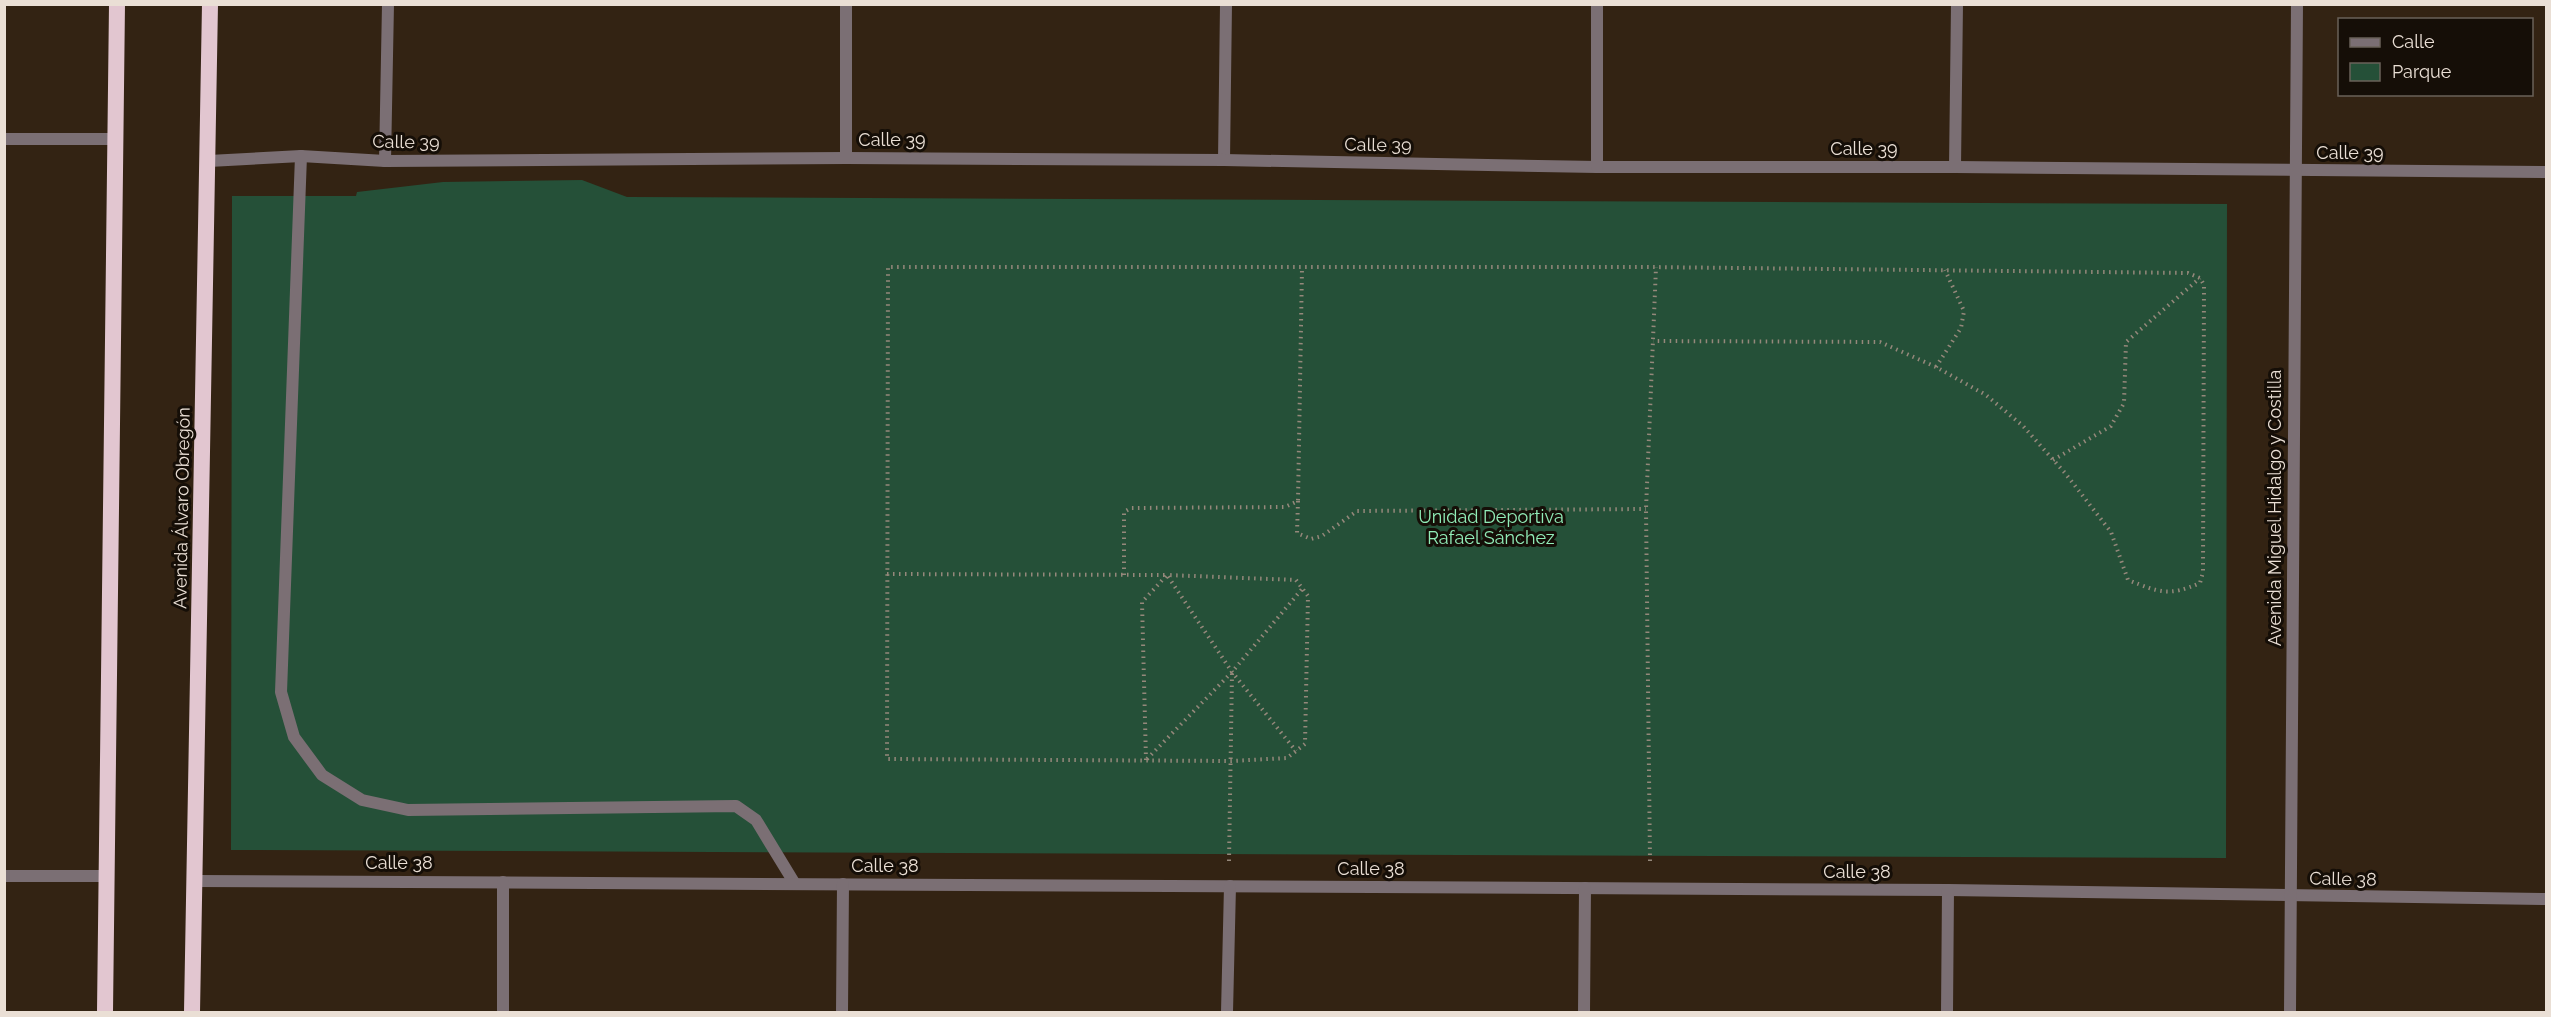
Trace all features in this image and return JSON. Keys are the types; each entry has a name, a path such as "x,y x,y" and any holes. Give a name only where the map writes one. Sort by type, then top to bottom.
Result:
{"highway":[{"path":"105,1012 117,4"},
{"name":"Avenida Álvaro Obregón","path":"192,1012 209,161 210,4"}],"street":[{"path":"385,161 387,4"},
{"path":"846,4 846,158"},
{"path":"1224,160 1226,4"},
{"path":"1597,168 1598,4"},
{"path":"1955,167 1957,4"},
{"name":"Avenida Miguel Hidalgo y Costilla","path":"2290,1012 2289,896 2297,4"},
{"path":"4,139 114,139"},
{"path":"301,156 281,692 294,737 322,775 362,801 408,810 736,806 756,820 795,884"},
{"name":"Calle 39","path":"209,161 301,156 385,161 846,158 1224,160 1597,168 1955,167 2547,172"},
{"path":"4,876 105,876"},
{"name":"Calle 38","path":"195,880 1948,890 2547,899"},
{"path":"503,882 503,1012"},
{"path":"842,1012 843,884"},
{"path":"1227,1012 1230,886"},
{"path":"1584,1012 1585,888"},
{"path":"1947,1012 1948,890"}],"path":[{"path":"887,574 1167,575 1296,580 1308,596 1305,744 1287,758 1231,761 887,759 887,574 888,267 1656,267 2188,273 2199,278 2204,285 2203,572 2200,583 2188,588 2160,593 2128,580 2111,532 2023,426 1986,395 1936,367 1880,342 1653,341"},
{"path":"1650,861 1646,509 1656,267"},
{"path":"1302,268 1297,532 1311,538 1322,536 1357,511 1646,509"},
{"path":"1936,367 1961,328 1964,311 1944,270"},
{"path":"2053,460 2110,426 2124,403 2126,342 2199,278"},
{"path":"1124,575 1124,512 1131,508 1285,507 1299,501"},
{"path":"1146,760 1143,602 1167,575"},
{"path":"1167,575 1232,672 1296,751"},
{"path":"1146,760 1232,672 1302,589"},
{"path":"1230,886 1232,672"}],"green space":[{"name":"Unidad Deportiva Rafael Sánchez","path":"582,180 627,197 2227,204 2226,858 231,850 232,196 356,196 357,192 443,182"}]}
